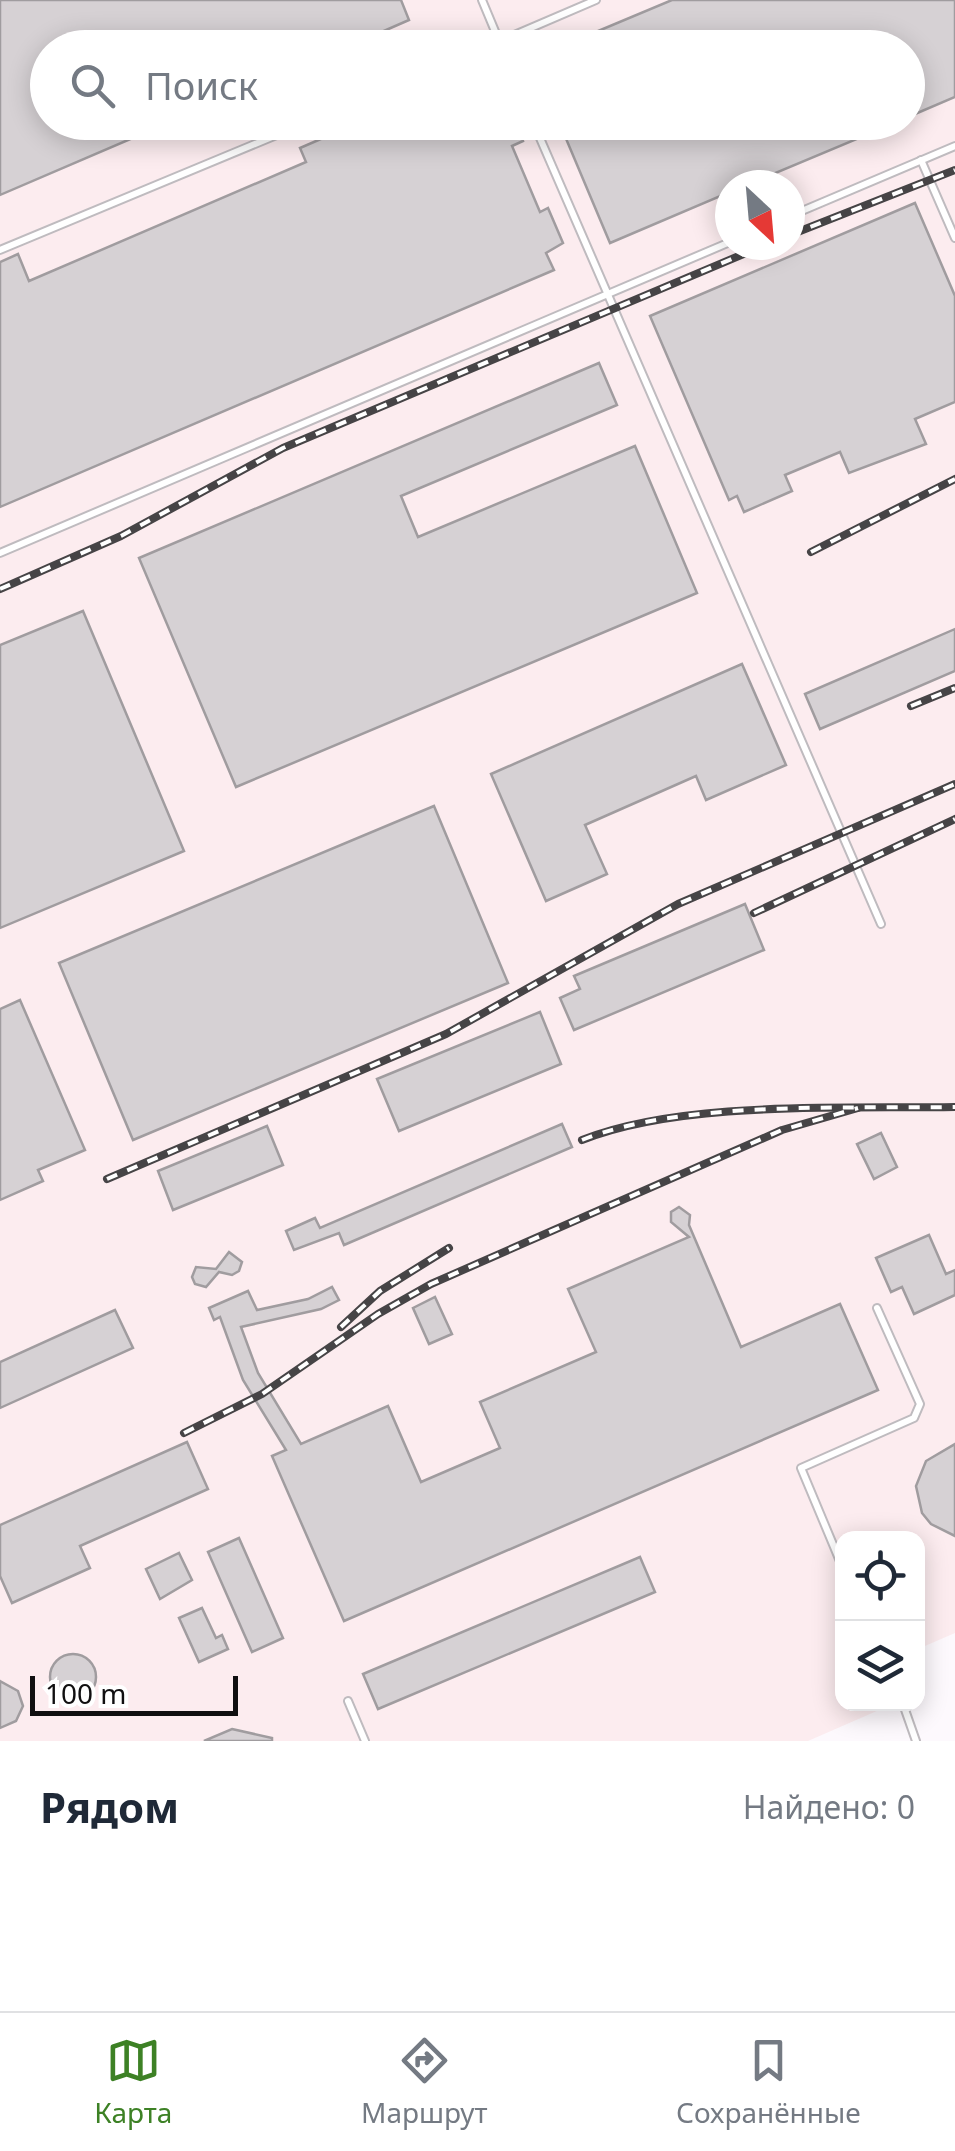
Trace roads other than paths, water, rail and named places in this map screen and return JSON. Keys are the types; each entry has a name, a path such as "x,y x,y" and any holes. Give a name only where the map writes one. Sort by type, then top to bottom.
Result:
{"lane":[{"path":"482,0 494,30"},
{"path":"531,30 596,0"},
{"path":"0,250 265,140"},
{"path":"541,140 881,924"},
{"path":"805,210 955,146"},
{"path":"921,160 955,238"},
{"path":"0,553 715,248"},
{"path":"835,1549 801,1468 914,1418 920,1404 877,1308"},
{"path":"348,1701 365,1741"},
{"path":"906,1711 916,1741"}],"railway":[{"path":"805,229 955,170"},
{"path":"0,589 121,536 283,448 729,260"},
{"path":"811,552 955,479"},
{"path":"911,706 955,688"},
{"path":"107,1179 446,1034 678,904 955,784"},
{"path":"754,913 955,819"},
{"path":"582,1140 622,1127 715,1113 955,1107"},
{"path":"184,1433 262,1394 378,1314 431,1284 782,1130 858,1108"},
{"path":"341,1327 380,1291 449,1248"}]}
